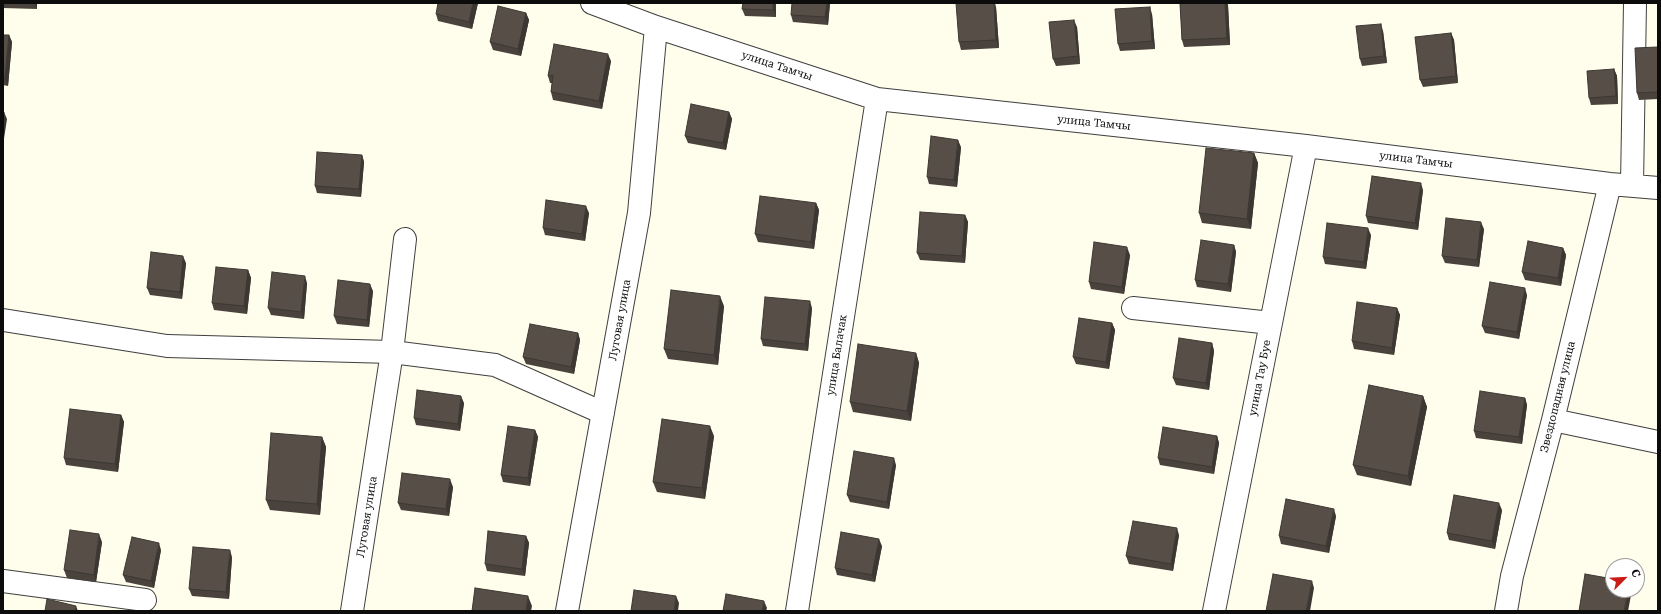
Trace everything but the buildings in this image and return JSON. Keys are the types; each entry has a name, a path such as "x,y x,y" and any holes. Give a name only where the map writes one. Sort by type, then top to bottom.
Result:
{"street":[{"name":"улица Тамчы","path":"592,3 656,27 877,99 1306,146 1610,184 1658,188"},
{"path":"1632,186 1634,3"},
{"name":"Луговая улица","path":"567,611 639,213 656,27"},
{"name":"улица Балачак","path":"797,611 877,99"},
{"name":"улица Тау Буе","path":"1214,611 1306,146"},
{"name":"Звездопадная улица","path":"1506,611 1512,576 1553,420 1610,184"},
{"name":"Луговая улица","path":"352,611 392,352 405,239"},
{"path":"1133,308 1270,323"},
{"path":"3,320 167,346 392,352 495,365 603,413"},
{"path":"1553,420 1658,442"},
{"path":"3,581 145,600"}]}
